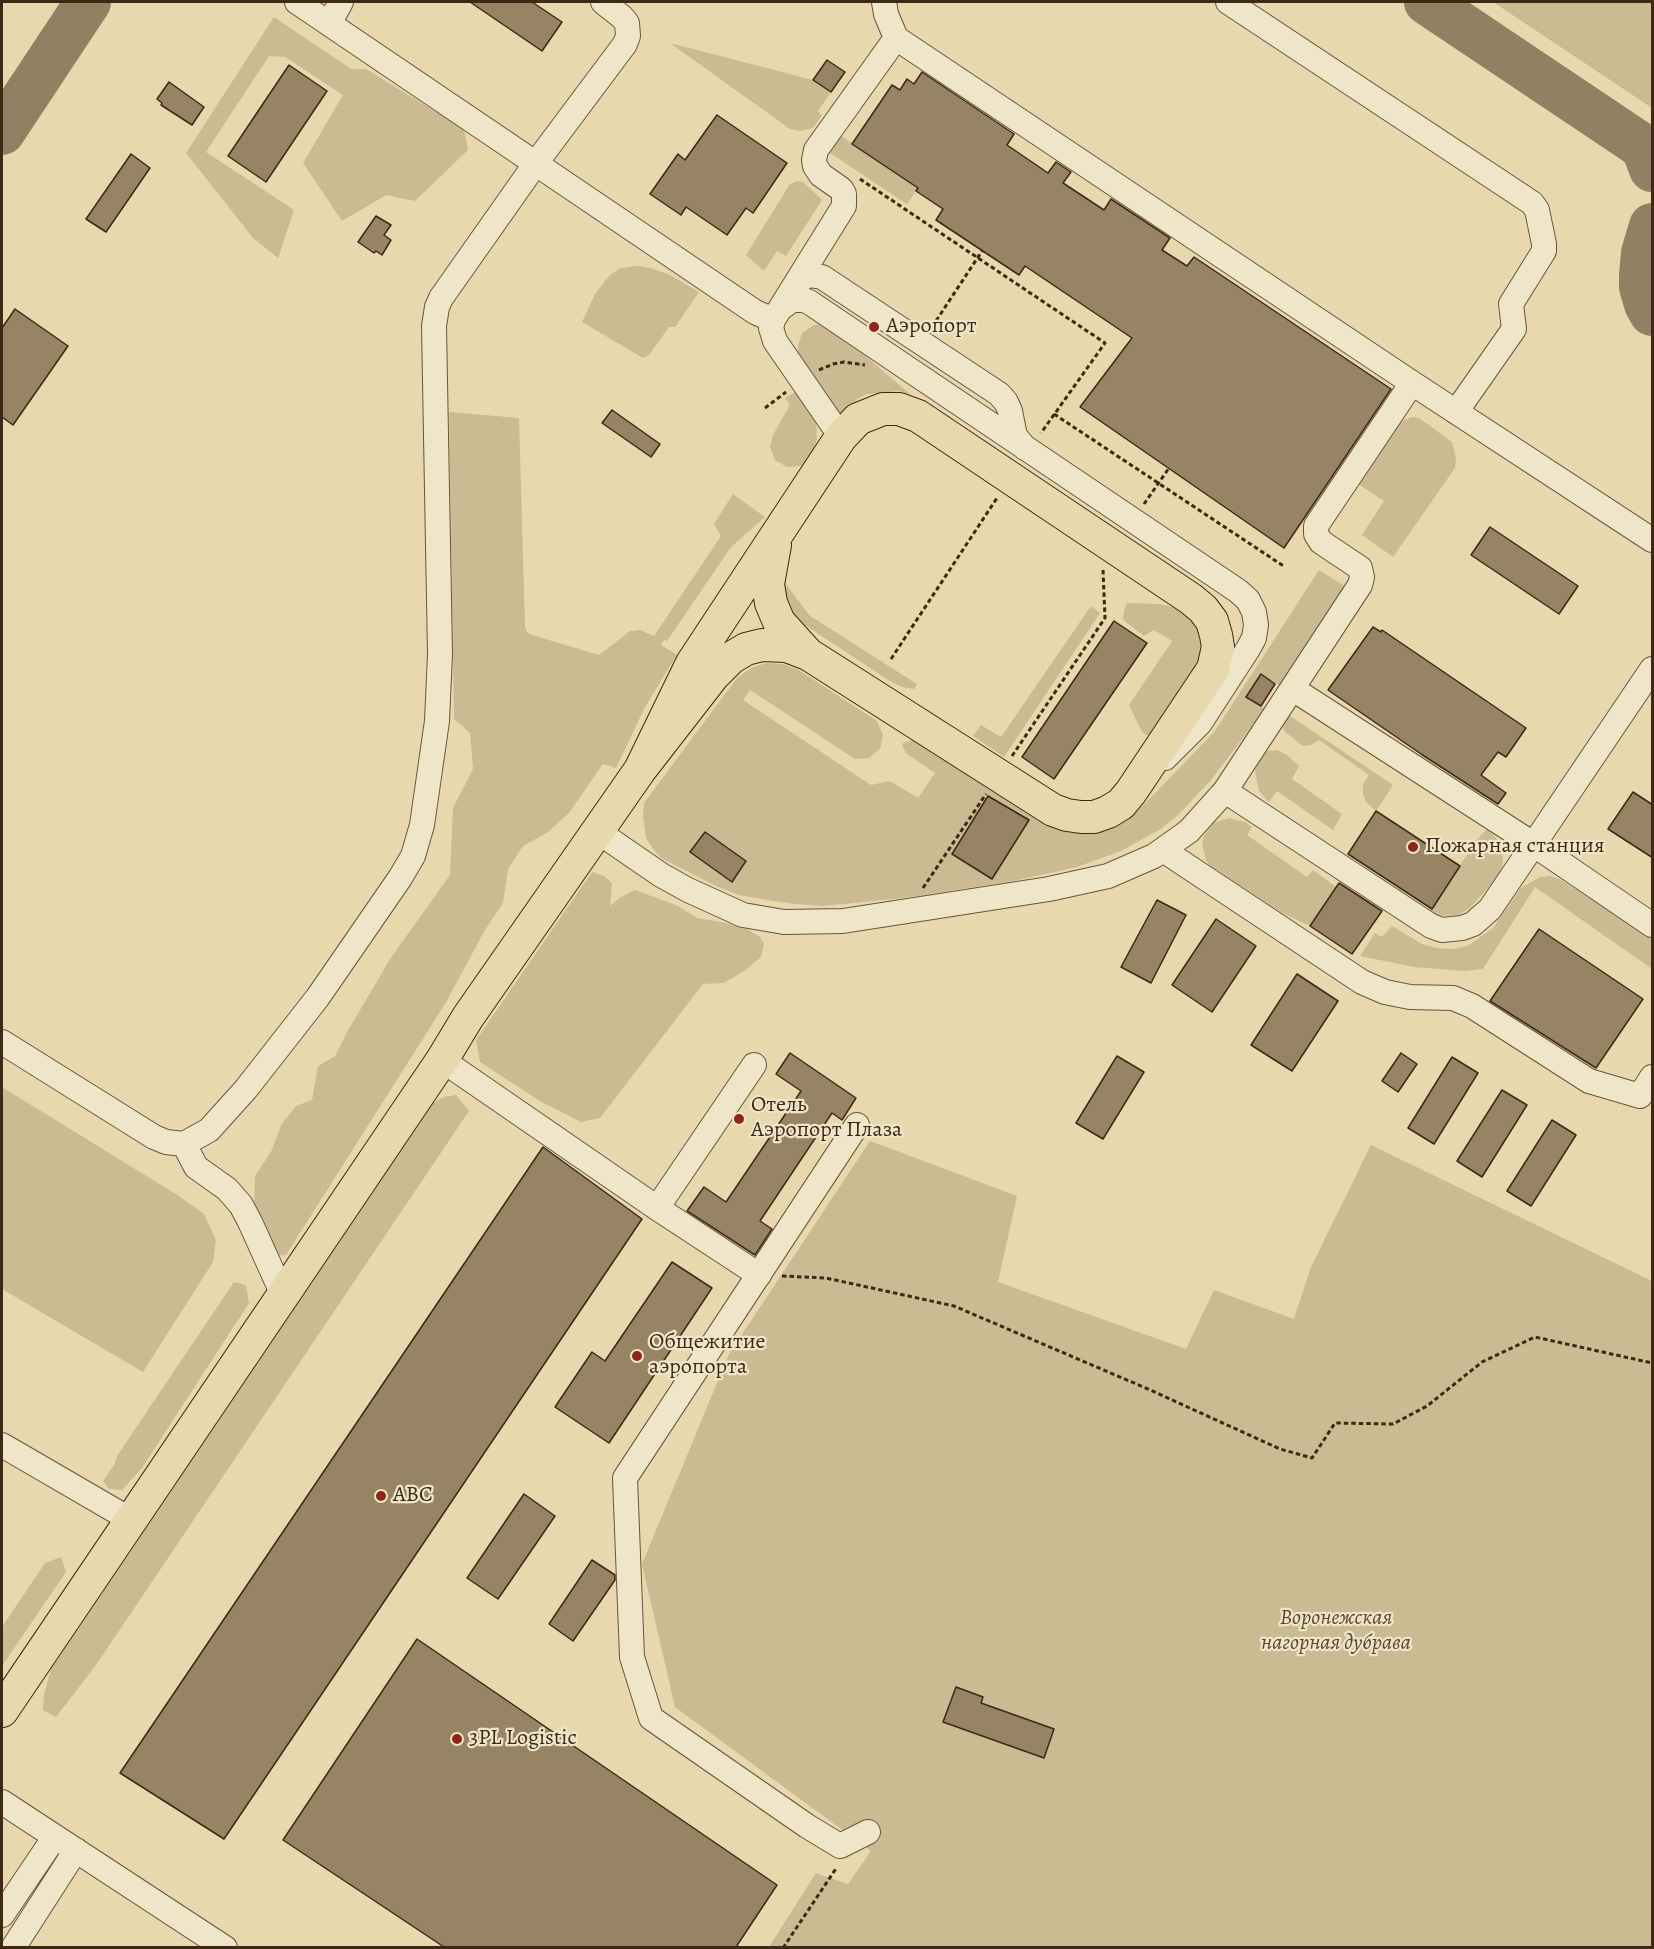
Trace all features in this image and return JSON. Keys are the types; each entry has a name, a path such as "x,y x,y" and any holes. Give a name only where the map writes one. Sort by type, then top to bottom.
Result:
{"main road":[{"path":"2,1711 442,1060 468,1017 640,770 713,676 731,658 746,649 762,645 787,646 808,654 1053,810 1067,815 1094,817 1121,804 1131,792 1213,669 1218,647 1212,621 1191,599 918,416 899,409 870,412 858,419 842,437 692,663 640,770"},
{"path":"778,533 768,584 771,603 779,622 808,654"}],"street":[{"path":"297,2 335,12 536,163 754,312 777,314 792,300 809,302 1238,591 1248,600 1254,612 1256,625 1254,638 1200,723 1131,792"},
{"path":"2,1042 154,1137 166,1142 184,1144 209,1130 246,1089 318,997 375,916 413,856 422,825 431,772 437,721 440,654 435,315 441,298 536,163 625,44 629,32 627,23 603,2"},
{"path":"884,2 886,14 896,38 1412,383 1653,540"},
{"path":"1228,2 1532,203 1537,210 1544,251 1511,304 1514,329 1456,412"},
{"path":"842,437 802,380 773,335 771,328 777,314 844,206 844,194 841,189 821,175 815,166 816,150 896,38"},
{"path":"798,281 809,275 822,277 999,394 1010,411 1015,436 1027,450"},
{"path":"597,831 660,875 688,890 743,915 784,922 853,920 1060,887 1108,876 1132,867 1163,850 1189,831 1225,791 1360,585 1362,577 1358,565 1318,538 1316,526 1412,383"},
{"path":"1225,791 1431,926 1442,930 1462,928 1473,924 1490,909 1653,669"},
{"path":"1286,699 1533,844 1653,925"},
{"path":"1163,850 1362,982 1385,992 1410,997 1453,998 1472,1006 1589,1081 1640,1096 1653,1077"},
{"path":"442,1060 657,1208 759,1275"},
{"path":"657,1208 754,1065"},
{"path":"857,1125 625,1478 632,1658 651,1718 807,1826 840,1846 868,1832"},
{"path":"184,1144 196,1167 227,1189 240,1205 283,1294"},
{"path":"4,1452 131,1520"},
{"path":"2,1802 54,1838 225,1947"},
{"path":"2,1915 54,1838"},
{"path":"13,1947 76,1850"}],"path":[{"path":"854,175 1105,343 1027,450"},
{"path":"922,343 982,251"},
{"path":"765,408 802,380 833,364 854,363 874,367"},
{"path":"1054,414 1285,567"},
{"path":"891,659 1010,478"},
{"path":"920,893 1105,618 1103,564"},
{"path":"759,1275 826,1278 954,1306 1148,1389 1280,1449 1311,1458 1335,1423 1393,1424 1427,1406 1482,1362 1535,1337 1653,1363"},
{"path":"783,1947 838,1864 840,1846"}],"green space":[{"path":"1493,2 1652,2 1652,108"},
{"path":"274,17 351,69 366,69 464,129 468,150 415,201 386,195 342,221 303,163 343,95 285,57 269,56 206,152 294,210 278,258 253,238 186,153"},
{"path":"670,43 813,80 831,92 818,111 822,115 813,128 800,131 790,129"},
{"path":"837,133 918,188 907,204 827,151"},
{"path":"797,181 803,182 822,200 786,256 777,251 764,271 746,255 790,184"},
{"path":"638,266 670,275 699,292 675,327 669,327 649,355 643,358 582,322 595,294 610,275 621,268"},
{"path":"821,324 835,330 910,394 899,391 867,394 857,399 840,414 798,352 802,333 814,325"},
{"path":"795,392 813,415 816,422 817,439 807,461 801,466 787,467 775,460 770,446 773,435 790,405 785,398"},
{"path":"449,412 519,418 525,627 532,635 599,655 630,631 640,630 654,636 721,536 714,524 733,494 765,517 731,547 667,641 664,640 661,645 676,656 644,709 616,768 603,764 569,813 548,832 523,846 508,869 503,903 485,930 445,1004 286,1255 272,1256 254,1214 255,1176 272,1150 281,1125 296,1106 312,1100 318,1066 335,1056 390,959 450,875 453,808 473,769 470,733 454,719"},
{"path":"1413,417 1419,418 1452,442 1456,458 1455,468 1393,557 1362,535 1384,501 1357,483 1398,422"},
{"path":"1319,570 1346,587 1281,686 1260,675 1247,697 1265,709 1211,780 1180,813 1161,829 1121,851 1077,867 1013,881 903,898 824,906 739,895 718,887 661,858 646,838 644,803 737,678 753,667 767,663 783,664 797,669 877,721 883,735 880,749 869,758 855,759 750,690 743,700 871,785 890,781 918,798 935,773 907,754 902,746 903,743 912,740 1099,831 1117,825 1136,813 1215,731"},
{"path":"785,583 810,616 917,684 914,689 902,687 888,680 799,621 788,608"},
{"path":"1127,603 1159,604 1176,608 1193,622 1201,637 1202,646 1196,666 1150,737 1142,732 1129,705 1172,641 1154,630 1144,636 1123,620"},
{"path":"1091,606 1100,613 1004,757 973,736 981,725 1001,737"},
{"path":"1287,714 1393,785 1376,811 1366,802 1363,795 1363,784 1369,775 1319,740 1311,745 1303,746 1284,731 1283,724"},
{"path":"1277,750 1287,755 1299,766 1292,779 1342,814 1333,830 1277,791 1269,802 1259,791 1255,771 1267,751"},
{"path":"1229,818 1245,822 1252,827 1247,835 1307,877 1313,870 1336,887 1310,926 1282,913 1211,866 1206,860 1202,844 1204,836 1214,823"},
{"path":"1487,829 1498,840 1501,850 1503,860 1497,878 1470,908 1458,915 1435,916 1428,912 1477,840"},
{"path":"592,872 604,876 612,883 610,906 619,898 635,890 678,906 697,918 749,930 760,937 764,944 761,957 744,971 724,983 703,984 600,1118 581,1122 538,1100 480,1062 476,1040"},
{"path":"1551,876 1561,880 1652,938 1652,969 1535,887 1483,969 1465,971 1414,967 1360,956 1375,933 1382,937 1392,926 1422,944 1437,948 1455,949 1469,945 1493,928 1521,888 1540,877"},
{"path":"2,1087 179,1196 204,1214 216,1240 213,1262 143,1372 2,1289"},
{"path":"456,1095 469,1111 96,1665 56,1717 43,1710 44,1694 51,1669 431,1104 444,1097"},
{"name":"Воронежская нагорная дубрава","path":"870,1141 1017,1196 998,1282 1186,1349 1214,1290 1294,1319 1311,1267 1371,1145 1652,1281 1652,1947 769,1947 816,1873 848,1884 871,1851 675,1707 642,1564 729,1354"},
{"path":"234,1282 246,1285 249,1303 142,1468 122,1490 109,1489 103,1481 117,1456"},
{"path":"61,1557 66,1572 2,1666 2,1627 45,1563"}],"building":[{"path":"470,2 532,2 562,22 542,51"},
{"path":"827,60 845,72 831,92 813,80"},
{"path":"289,65 327,91 266,182 228,156"},
{"path":"922,72 1014,134 1007,145 1048,173 1056,162 1071,172 1063,183 1104,210 1111,199 1170,238 1162,250 1187,266 1194,257 1391,389 1284,548 1080,407 1132,338 1025,266 1019,275 936,220 943,209 916,191 918,188 852,144 892,85 900,90 907,79 914,84"},
{"path":"169,82 204,107 192,125 161,105 162,103 157,99"},
{"path":"717,115 787,163 753,213 746,208 727,235 686,207 681,215 650,194 678,154 685,160"},
{"path":"131,154 150,168 106,232 86,219"},
{"path":"376,216 391,225 384,235 391,240 382,255 376,251 374,253 358,242"},
{"path":"15,309 68,346 13,425 2,417 2,328"},
{"path":"612,410 660,444 651,457 602,423"},
{"path":"1490,527 1578,586 1559,614 1471,555"},
{"path":"1114,621 1147,643 1054,779 1022,757"},
{"path":"1373,627 1381,632 1382,630 1526,728 1506,757 1498,752 1481,775 1506,793 1498,804 1328,690"},
{"path":"1261,674 1275,684 1261,706 1246,697"},
{"path":"1633,792 1653,805 1653,858 1608,829"},
{"path":"988,796 1029,820 992,879 952,854"},
{"path":"1376,811 1460,866 1432,909 1348,854"},
{"path":"705,832 746,861 732,882 690,852"},
{"path":"1339,883 1382,911 1352,954 1310,926"},
{"path":"1157,900 1186,915 1151,983 1121,967"},
{"path":"1216,919 1256,946 1212,1012 1172,985"},
{"path":"1539,929 1643,999 1596,1068 1490,1001"},
{"path":"1297,974 1338,1001 1292,1071 1251,1045"},
{"path":"790,1053 856,1098 842,1120 832,1113 760,1221 772,1229 755,1255 687,1211 704,1187 726,1202 801,1091 776,1074"},
{"path":"1401,1053 1417,1064 1398,1092 1382,1081"},
{"path":"1117,1056 1144,1072 1103,1139 1076,1123"},
{"path":"1452,1057 1478,1073 1434,1144 1408,1128"},
{"path":"1502,1090 1527,1105 1482,1177 1457,1161"},
{"path":"1552,1120 1576,1135 1531,1206 1507,1191"},
{"name":"ABC","path":"543,1147 642,1219 224,1839 120,1773"},
{"name":"Общежитие аэропорта","path":"672,1262 712,1288 609,1443 555,1407 592,1352 605,1361"},
{"path":"524,1494 555,1516 498,1599 467,1578"},
{"path":"592,1560 615,1575 615,1580 573,1641 549,1624"},
{"name":"3PL Logistic","path":"417,1639 777,1885 736,1947 444,1947 283,1840"},
{"path":"956,1687 983,1697 981,1703 1054,1729 1044,1758 943,1722"}],"taxiway":[{"path":"2,132 88,2"},
{"path":"1427,2 1639,144 1645,150 1652,169"},
{"path":"1652,226 1644,253 1642,275 1642,287 1652,313"}],"place":[{"name":"Аэропорт","path":"874,327"},
{"name":"Пожарная станция","path":"1413,847"},
{"name":"Отель Аэропорт Плаза","path":"739,1119"},
{"name":"Общежитие аэропорта","path":"637,1356"},
{"name":"ABC","path":"381,1496"},
{"name":"3PL Logistic","path":"457,1739"}]}
